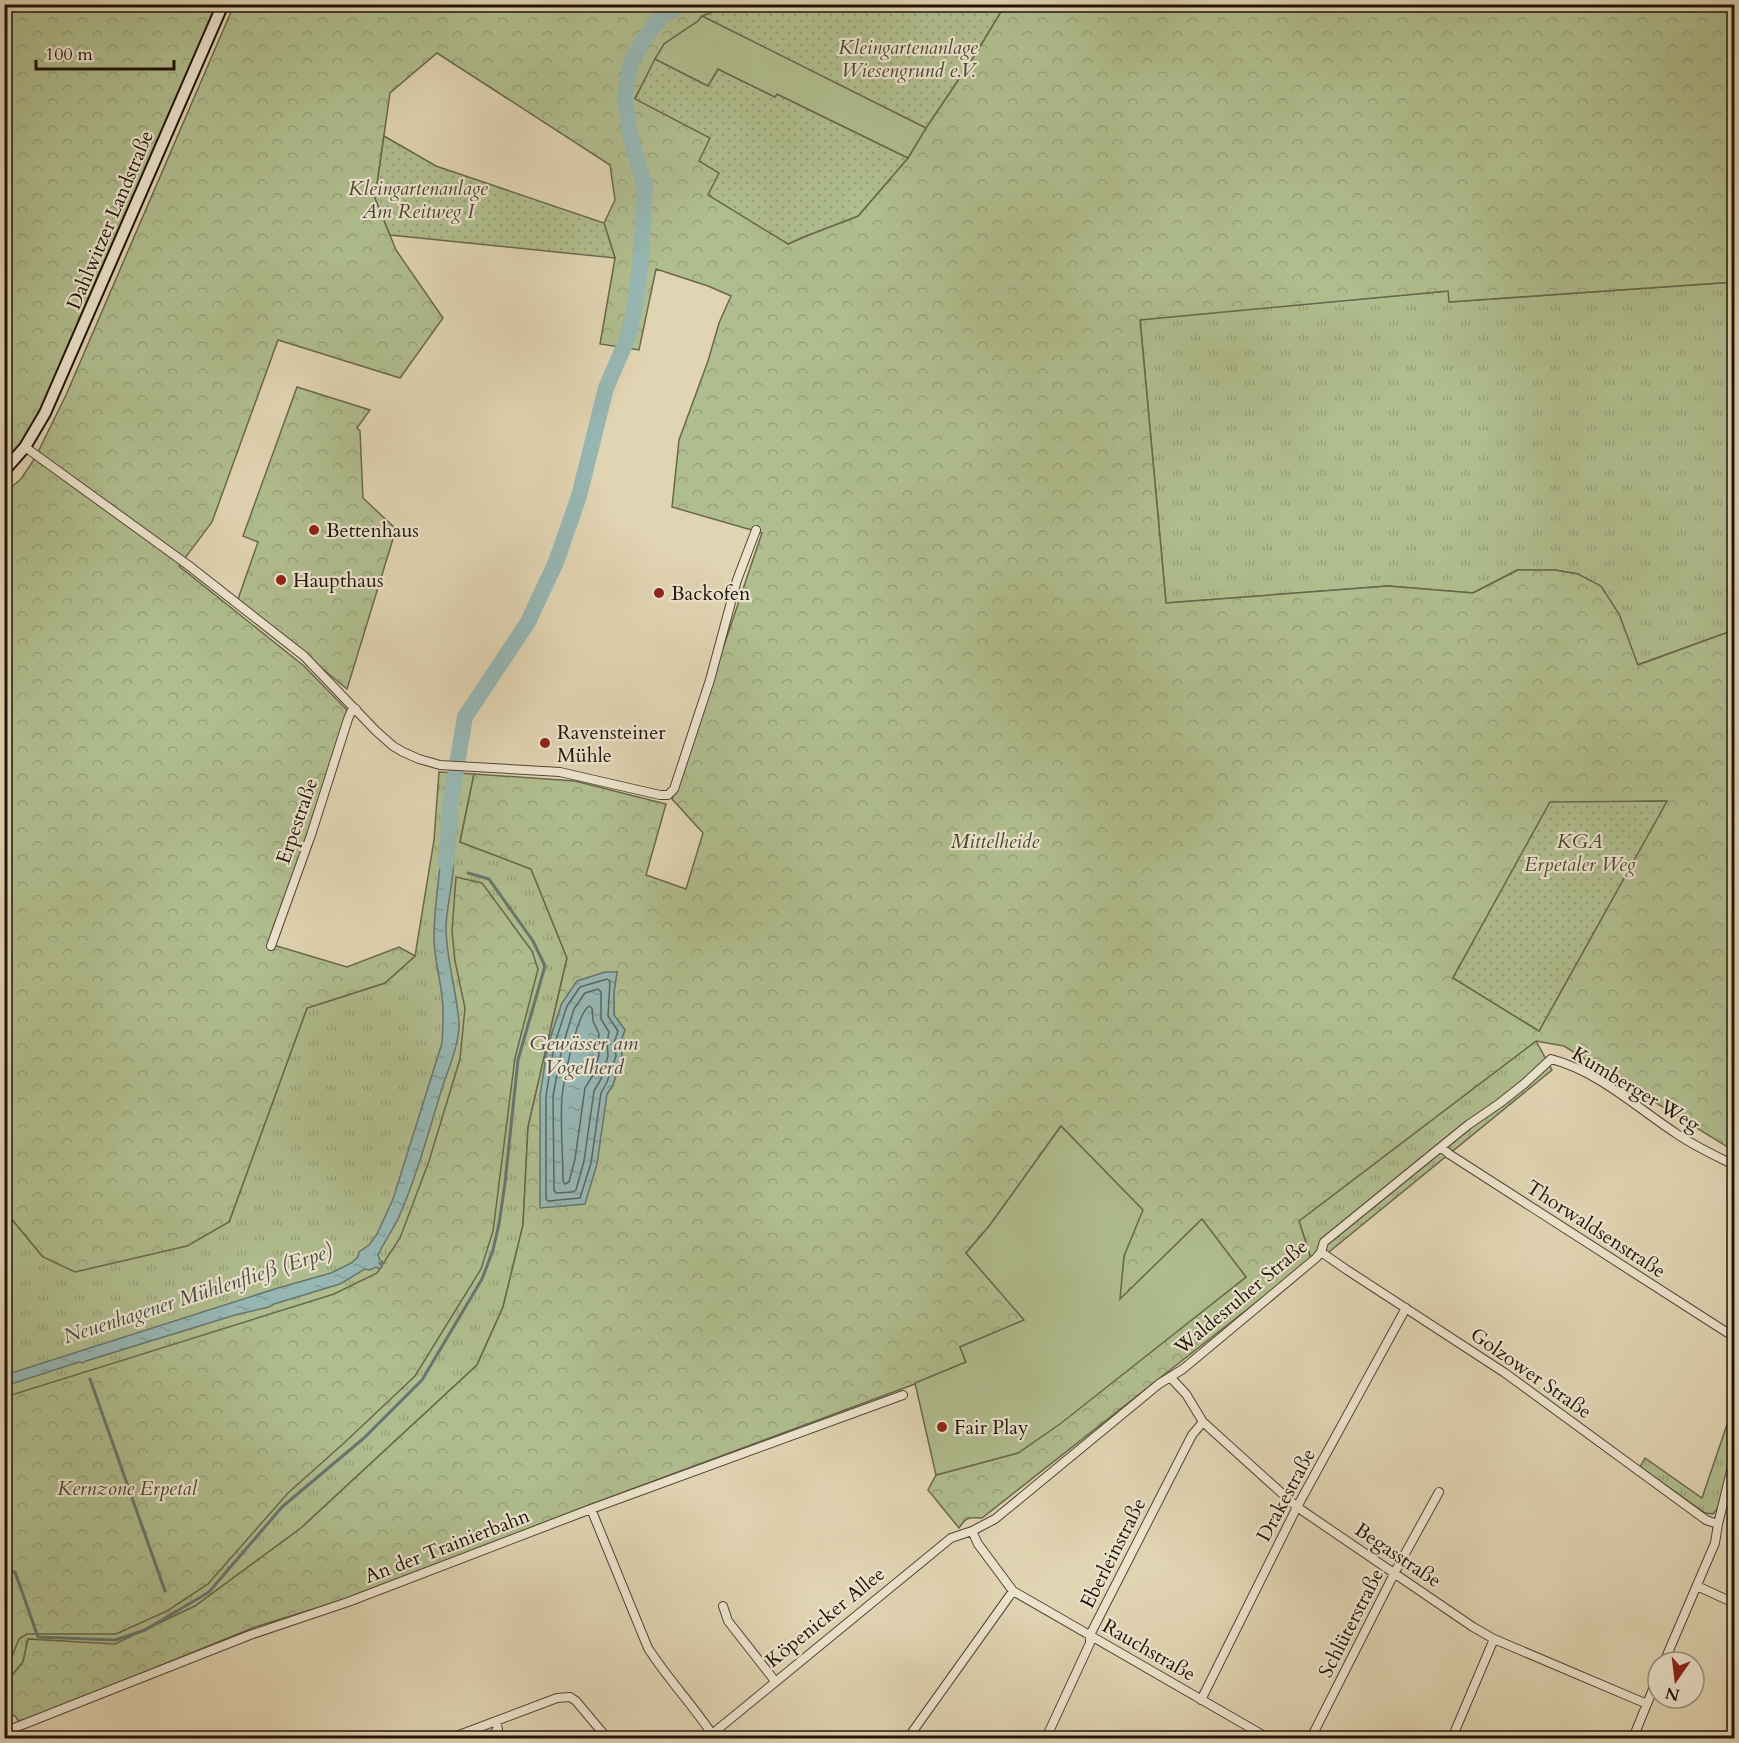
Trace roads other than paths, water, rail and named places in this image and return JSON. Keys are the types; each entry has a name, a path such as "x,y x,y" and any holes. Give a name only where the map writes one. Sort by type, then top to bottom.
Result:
{"main road":[{"name":"Dahlwitzer Landstraße","path":"4,471 25,447 45,413 222,4"}],"street":[{"path":"25,447 197,572 304,656 393,746 419,759 445,765 560,772 660,795 668,795 674,789 710,680 737,580 756,530"},
{"name":"Erpestraße","path":"271,946 308,844 348,719 351,712 356,709"},
{"name":"Waldesruher Straße","path":"972,1531 996,1519 1159,1384 1183,1369 1322,1252 1324,1242 1468,1125 1500,1104 1551,1059"},
{"name":"Kumberger Weg","path":"1551,1059 1591,1076 1676,1134 1734,1165"},
{"name":"Thorwaldsenstraße","path":"1441,1147 1454,1158 1734,1337"},
{"name":"Golzower Straße","path":"1322,1252 1505,1373 1706,1520 1718,1524"},
{"name":"Drakestraße","path":"1201,1700 1297,1507 1406,1308"},
{"name":"Begasstraße","path":"1170,1377 1186,1394 1203,1422 1297,1507 1494,1639 1646,1704"},
{"name":"An der Trainierbahn","path":"4,1732 250,1635 348,1602 591,1509 903,1395"},
{"name":"Eberleinstraße","path":"1046,1738 1090,1642 1090,1635 1192,1435 1203,1422"},
{"path":"1669,1650 1715,1543 1734,1459"},
{"name":"Schlüterstraße","path":"1311,1738 1395,1572 1439,1492"},
{"path":"591,1509 648,1648 657,1664 700,1716 711,1737"},
{"name":"Rauchstraße","path":"972,1531 978,1544 1013,1591 1268,1738"},
{"name":"Köpenicker Allee","path":"711,1737 775,1681 951,1538 972,1531"},
{"path":"1697,1586 1734,1603"},
{"path":"908,1738 1013,1591"},
{"path":"723,1606 728,1622 775,1681"},
{"path":"1452,1738 1494,1639"},
{"path":"451,1738 557,1698 570,1697 607,1738"},
{"path":"1633,1738 1646,1706"},
{"path":"490,1738 498,1729 496,1722"}],"water":[{"path":"443,841 451,842 454,862 446,928 458,1011 458,1038 411,1186 398,1219 378,1255 384,1263 379,1263 382,1267 365,1269 340,1284 269,1307 235,1315 5,1386 5,1375 331,1273 351,1263 358,1257 359,1252 369,1245 377,1234 393,1199 442,1043 443,1003 434,938"},
{"name":"Gewässer am Vogelherd","path":"605,972 617,972 614,1015 625,1030 620,1043 622,1056 613,1085 607,1094 597,1164 585,1204 540,1208 540,1095 548,1045 562,1003 577,981"}],"waterway":[{"name":"Neuenhagener Mühlenfließ (Erpe)","path":"446,864 451,799 465,717 528,622 556,562 579,496 606,388 628,337 635,306 641,258 645,186 630,136 625,98 630,65 644,39 661,17 683,4"},
{"path":"4,1573 15,1572 38,1637 115,1640 145,1630 209,1592 282,1507 364,1438 422,1380 482,1279 493,1250 505,1183 518,1060 545,966 533,941 489,879 468,873"},
{"path":"90,1379 165,1591"}],"place":[{"name":"Bettenhaus","path":"314,530"},
{"name":"Haupthaus","path":"281,580"},
{"name":"Backofen","path":"659,593"},
{"name":"Ravensteiner Mühle","path":"545,743"},
{"name":"Fair Play","path":"942,1427"}],"park label":[{"name":"Kleingartenanlage Wiesengrund e.V.","path":"908,58"},
{"name":"Kleingartenanlage Am Reitweg I","path":"418,200"},
{"name":"Mittelheide","path":"995,841"},
{"name":"KGA Erpetaler Weg","path":"1580,852"},
{"name":"Kernzone Erpetal","path":"127,1488"}]}
